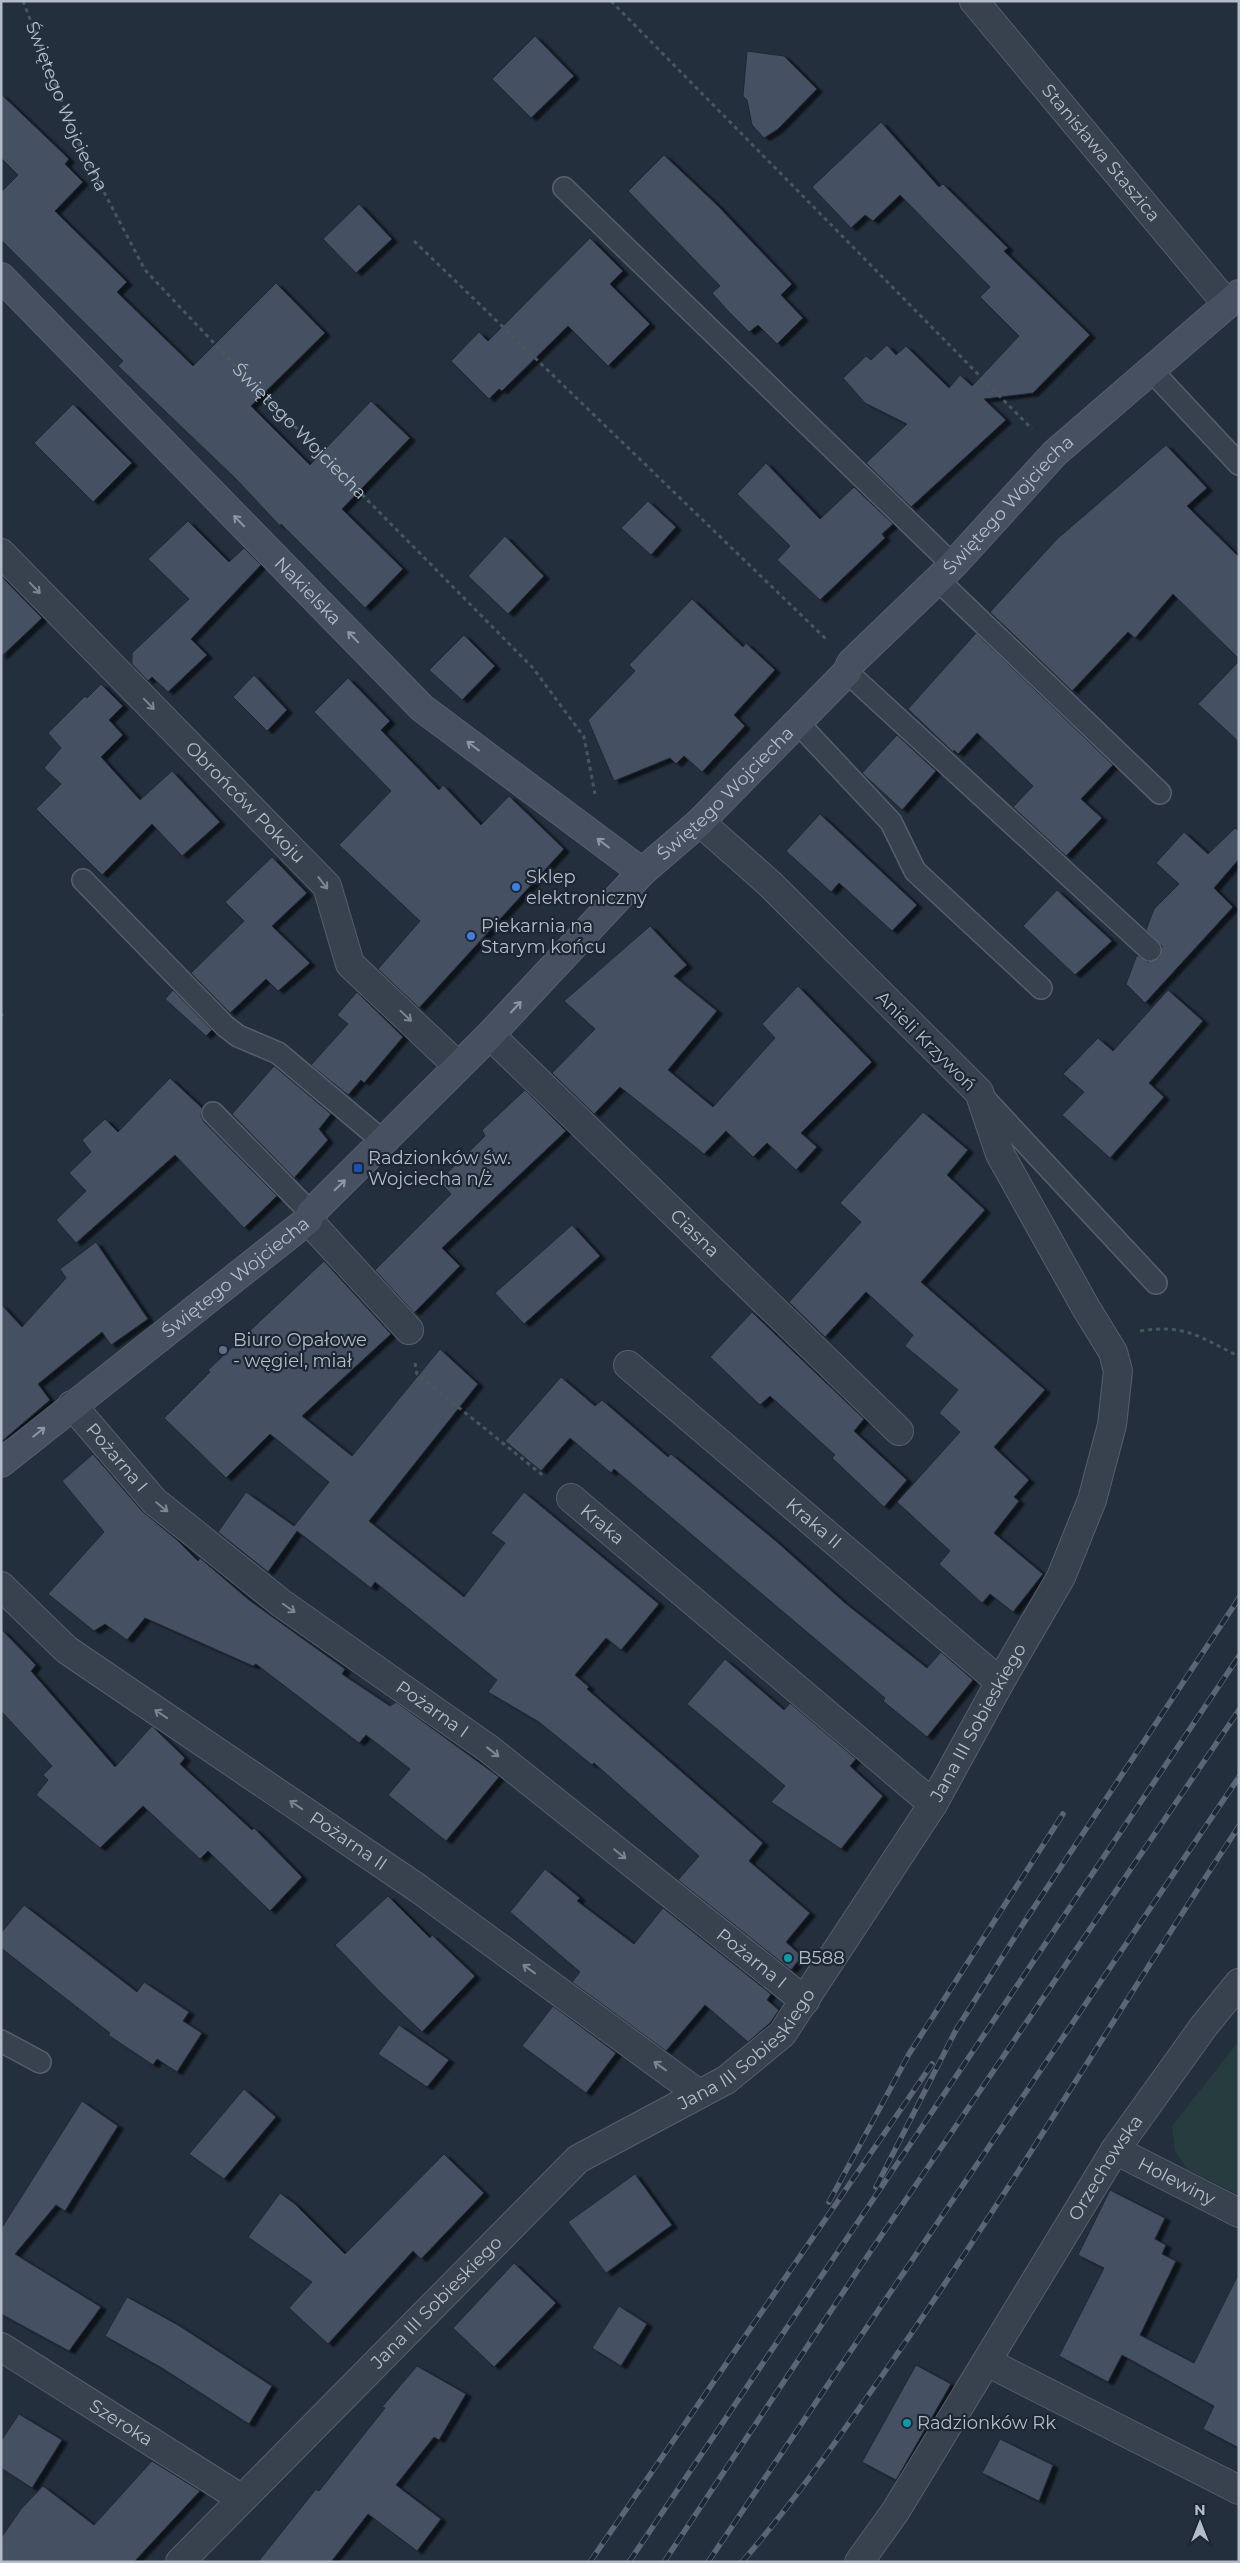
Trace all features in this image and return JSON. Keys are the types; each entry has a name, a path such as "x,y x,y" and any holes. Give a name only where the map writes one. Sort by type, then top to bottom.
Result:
{"street":[{"name":"Stanisława Staszica","path":"974,1 1233,299"},
{"name":"Nakielska","path":"1,277 422,708 642,872"},
{"name":"Świętego Wojciecha","path":"1,1463 309,1216 490,1035 642,872 700,822 798,723 849,668 946,572 1055,453 1233,299"},
{"name":"Obrońców Pokoju","path":"1,553 327,886 350,964 458,1066"},
{"name":"Anieli Krzywoń","path":"700,822 769,883 979,1092 1000,1154 1086,1308"},
{"name":"Ciasna","path":"490,1035 899,1431"},
{"path":"309,1216 409,1330"},
{"name":"Jana III Sobieskiego","path":"180,2562 578,2159 726,2080 782,2034 805,2002 933,1804 1060,1578 1092,1500 1112,1425 1118,1371 1113,1352 1086,1308"},
{"name":"Kraka II","path":"628,1366 1000,1682"},
{"name":"Pożarna I","path":"72,1405 161,1507 281,1603 489,1749 805,2002"},
{"name":"Kraka","path":"571,1498 933,1804"},
{"name":"Pożarna II","path":"1,1586 67,1650 419,1889 699,2094"},
{"name":"Orzechowska","path":"860,2562 895,2512 1115,2150 1204,2026 1239,1983"},
{"name":"Holewiny","path":"1115,2150 1239,2213"},
{"name":"Szeroka","path":"1,2347 242,2499"},
{"path":"987,2362 1239,2490"}],"lane":[{"path":"564,188 946,572 1160,792"},
{"path":"1151,370 1239,464"},
{"path":"849,668 1150,950"},
{"path":"798,723 891,822 916,871 1041,988"},
{"path":"83,880 225,1026 238,1036 278,1053 384,1142"},
{"path":"979,1092 1156,1283"},
{"path":"213,1113 309,1216"},
{"path":"1,2040 40,2062"}],"path":[{"name":"Świętego Wojciecha","path":"23,1 76,139 145,270 245,376 533,668 584,737 595,791 593,835"},
{"path":"611,1 1055,453"},
{"path":"414,241 849,668"},
{"path":"1105,1339 1159,1328 1188,1331 1236,1355"},
{"name":"Kraka","path":"409,1330 417,1374 571,1498"}],"green space":[{"path":"1239,2041 1239,2195 1187,2169 1175,2151 1172,2126"}],"building":[{"path":"535,36 574,76 531,118 492,79"},
{"path":"747,51 784,56 817,89 778,129 764,138 752,125 747,100 743,96"},
{"path":"1,94 69,159 65,164 83,182 55,211 127,282 117,292 193,366 276,283 325,333 251,406 310,465 371,401 410,438 342,509 403,569 365,608 281,524 280,526 236,479 118,366 123,361 1,240 1,192 18,175 1,158"},
{"path":"881,122 939,187 943,184 1008,248 1004,251 1090,335 1033,393 984,399 1006,420 911,507 866,463 907,424 865,403 843,378 866,356 871,360 887,345 896,355 906,346 949,388 960,375 972,386 1019,336 980,297 990,287 900,195 873,221 865,215 851,228 812,187"},
{"path":"664,155 717,205 792,284 781,295 803,318 777,344 758,325 749,332 729,312 712,293 720,286 628,191"},
{"path":"359,204 392,239 356,273 323,239"},
{"path":"590,238 623,271 610,284 650,324 608,366 568,326 502,391 499,389 489,399 451,361 479,332 488,341"},
{"path":"73,404 132,463 93,502 34,443"},
{"path":"1166,445 1207,488 1187,506 1239,557 1239,659 1173,594 1135,638 1128,632 1072,691 990,612 1057,539"},
{"path":"766,463 820,519 854,487 893,524 882,534 885,538 820,600 777,560 790,546 737,494"},
{"path":"648,501 676,527 651,555 621,528"},
{"path":"188,521 229,562 244,548 261,565 191,639 207,655 168,692 152,677 148,681 132,664 132,653 189,599 148,559"},
{"path":"505,536 544,576 508,614 468,576"},
{"path":"1,576 42,618 1,657"},
{"path":"692,599 743,647 746,643 775,670 734,715 745,726 702,772 684,756 676,764 670,758 614,781 588,720 635,671 629,665"},
{"path":"976,633 1113,765 1081,799 1102,818 1066,856 1013,807 1033,786 977,733 958,754 954,750 953,752 908,709"},
{"path":"464,635 495,666 462,700 429,670"},
{"path":"1239,661 1239,742 1198,704"},
{"path":"254,675 287,710 267,731 233,697"},
{"path":"348,678 390,721 381,730 439,790 443,785 481,825 509,796 564,849 419,1008 378,969 420,921 339,845 391,791 314,712"},
{"path":"101,684 123,706 109,720 123,735 101,757 140,800 172,771 220,822 182,856 152,824 102,875 36,809 61,784 44,768 61,748 48,733 85,696 87,698"},
{"path":"897,735 936,771 902,810 862,773"},
{"path":"820,814 917,905 892,931 839,883 831,892 786,851"},
{"path":"1235,828 1239,831 1239,859 1214,888 1233,907 1145,1003 1126,984 1137,955 1148,962 1159,958 1162,946 1146,930 1154,909 1179,884 1156,863 1184,832 1208,854"},
{"path":"272,857 307,893 272,926 310,963 278,991 266,979 230,1013 191,973 244,921 225,902"},
{"path":"1057,890 1112,941 1075,975 1023,926"},
{"path":"650,926 687,965 674,976 717,1011 668,1070 713,1107 775,1038 762,1024 798,986 872,1062 801,1133 817,1147 796,1170 767,1143 753,1157 726,1131 704,1154 620,1087 594,1114 552,1073 595,1029 564,1001"},
{"path":"173,990 212,1030 206,1036 165,999"},
{"path":"1168,990 1203,1021 1149,1083 1164,1097 1110,1158 1062,1115 1084,1092 1063,1074 1098,1038 1113,1051"},
{"path":"357,992 403,1037 364,1083 361,1080 348,1095 311,1065 348,1024 337,1015"},
{"path":"274,1066 331,1114 319,1129 328,1140 294,1178 232,1114"},
{"path":"170,1078 202,1108 201,1116 204,1122 277,1196 244,1228 175,1155 76,1243 56,1220 86,1191 69,1173 91,1152 82,1140 105,1119 118,1132"},
{"path":"525,1090 566,1131 442,1248 460,1266 414,1313 375,1270 451,1194 439,1181 485,1136 482,1130"},
{"path":"923,1112 968,1150 947,1175 985,1210 921,1282 1045,1390 994,1447 1029,1480 1014,1497 1019,1501 994,1533 1043,1574 1013,1612 990,1594 982,1603 939,1564 950,1551 897,1502 960,1432 939,1413 958,1390 905,1346 913,1335 866,1292 825,1337 789,1302 861,1222 840,1203"},
{"path":"572,1225 600,1256 524,1324 495,1293"},
{"path":"96,1242 148,1319 111,1345 102,1332 38,1384 50,1400 1,1442 1,1304 22,1327 66,1278 60,1269"},
{"path":"324,1261 391,1334 302,1416 352,1456 440,1349 478,1384 369,1521 464,1597 505,1543 491,1533 524,1492 659,1604 621,1650 606,1638 575,1675 589,1687 587,1689 763,1843 749,1861 810,1913 786,1942 802,1956 791,1970 678,1880 699,1856 594,1763 592,1765 539,1722 488,1692 497,1680 375,1582 371,1588 297,1531 268,1572 218,1532 246,1492 294,1526 329,1482 270,1434 226,1478 164,1418 210,1372 208,1370"},
{"path":"752,1312 864,1419 854,1431 907,1480 884,1507 832,1458 835,1455 770,1396 760,1405 710,1357"},
{"path":"561,1377 595,1406 602,1400 668,1457 671,1454 777,1542 845,1603 927,1668 941,1652 973,1680 927,1737 883,1701 885,1698 614,1469 611,1473 570,1438 541,1471 505,1441"},
{"path":"93,1454 142,1511 177,1540 198,1561 200,1558 249,1600 345,1669 342,1674 390,1706 396,1702 499,1777 446,1841 388,1795 410,1769 366,1735 359,1743 256,1664 253,1666 145,1618 127,1640 105,1624 94,1631 48,1594 104,1532 62,1481"},
{"path":"1,1629 36,1665 31,1671 115,1767 152,1726 185,1758 180,1764 252,1830 254,1828 302,1877 270,1911 208,1851 200,1859 143,1806 100,1848 36,1795 48,1780 43,1775 52,1766 1,1711"},
{"path":"725,1659 784,1710 790,1703 856,1759 850,1766 883,1796 841,1849 771,1802 785,1786 687,1704"},
{"path":"545,1869 580,1898 577,1901 634,1944 663,1908 771,1994 767,2000 779,2010 770,2023 748,2042 705,2005 666,2051 572,1982 580,1972 510,1912"},
{"path":"388,1896 430,1938 432,1935 475,1976 422,2032 335,1945"},
{"path":"24,1905 137,1992 144,1982 189,2012 183,2021 202,2033 177,2072 157,2059 153,2065 108,2035 110,2033 1,1948 1,1933"},
{"path":"553,2006 616,2053 586,2093 522,2046"},
{"path":"399,2025 449,2060 427,2087 378,2054"},
{"path":"244,2089 276,2117 224,2179 189,2154"},
{"path":"82,2101 118,2126 65,2211 56,2205 15,2254 101,2307 69,2351 1,2314 1,2229"},
{"path":"444,2154 484,2193 421,2259 413,2251 328,2344 289,2308 312,2282 248,2237 280,2193 295,2204 345,2254"},
{"path":"635,2174 672,2225 606,2273 568,2222"},
{"path":"1110,2190 1165,2218 1155,2239 1166,2245 1162,2254 1176,2261 1140,2335 1194,2363 1239,2273 1239,2448 1203,2429 1214,2406 1122,2355 1108,2382 1059,2356 1104,2268 1078,2255"},
{"path":"514,2263 556,2303 494,2367 453,2328"},
{"path":"127,2297 178,2325 272,2386 249,2424 162,2368 105,2336"},
{"path":"619,2306 647,2324 621,2366 592,2348"},
{"name":"Radzionków Rk","path":"916,2365 951,2384 896,2480 862,2462"},
{"path":"417,2366 466,2394 439,2440 434,2437 396,2485 441,2519 417,2551 368,2514 331,2562 258,2562 316,2489 319,2491 385,2408 382,2407"},
{"path":"19,2414 62,2440 32,2488 1,2468 1,2441"},
{"path":"1000,2439 1053,2465 1039,2501 982,2473"},
{"path":"152,2461 200,2491 134,2562 1,2562 1,2538 21,2509 43,2486 94,2525"}],"railway":[{"path":"876,2187 956,2030 1025,1921 1239,1598"},
{"path":"629,2562 1239,1656"},
{"path":"664,2562 860,2267 1239,1710"},
{"path":"708,2562 1239,1777"},
{"path":"829,2202 909,2054 1063,1814"},
{"path":"742,2562 785,2510 902,2347 1030,2153 1239,1826"},
{"path":"590,2562 932,2064"}],"place":[{"name":"Sklep elektroniczny","path":"516,887"},
{"name":"Piekarnia na Starym końcu","path":"471,936"},
{"name":"Radzionków św. Wojciecha n/ż","path":"358,1168"},
{"name":"Biuro Opałowe - węgiel, miał","path":"223,1350"},
{"name":"B588","path":"788,1958"},
{"name":"Radzionków Rk","path":"907,2423"}]}
